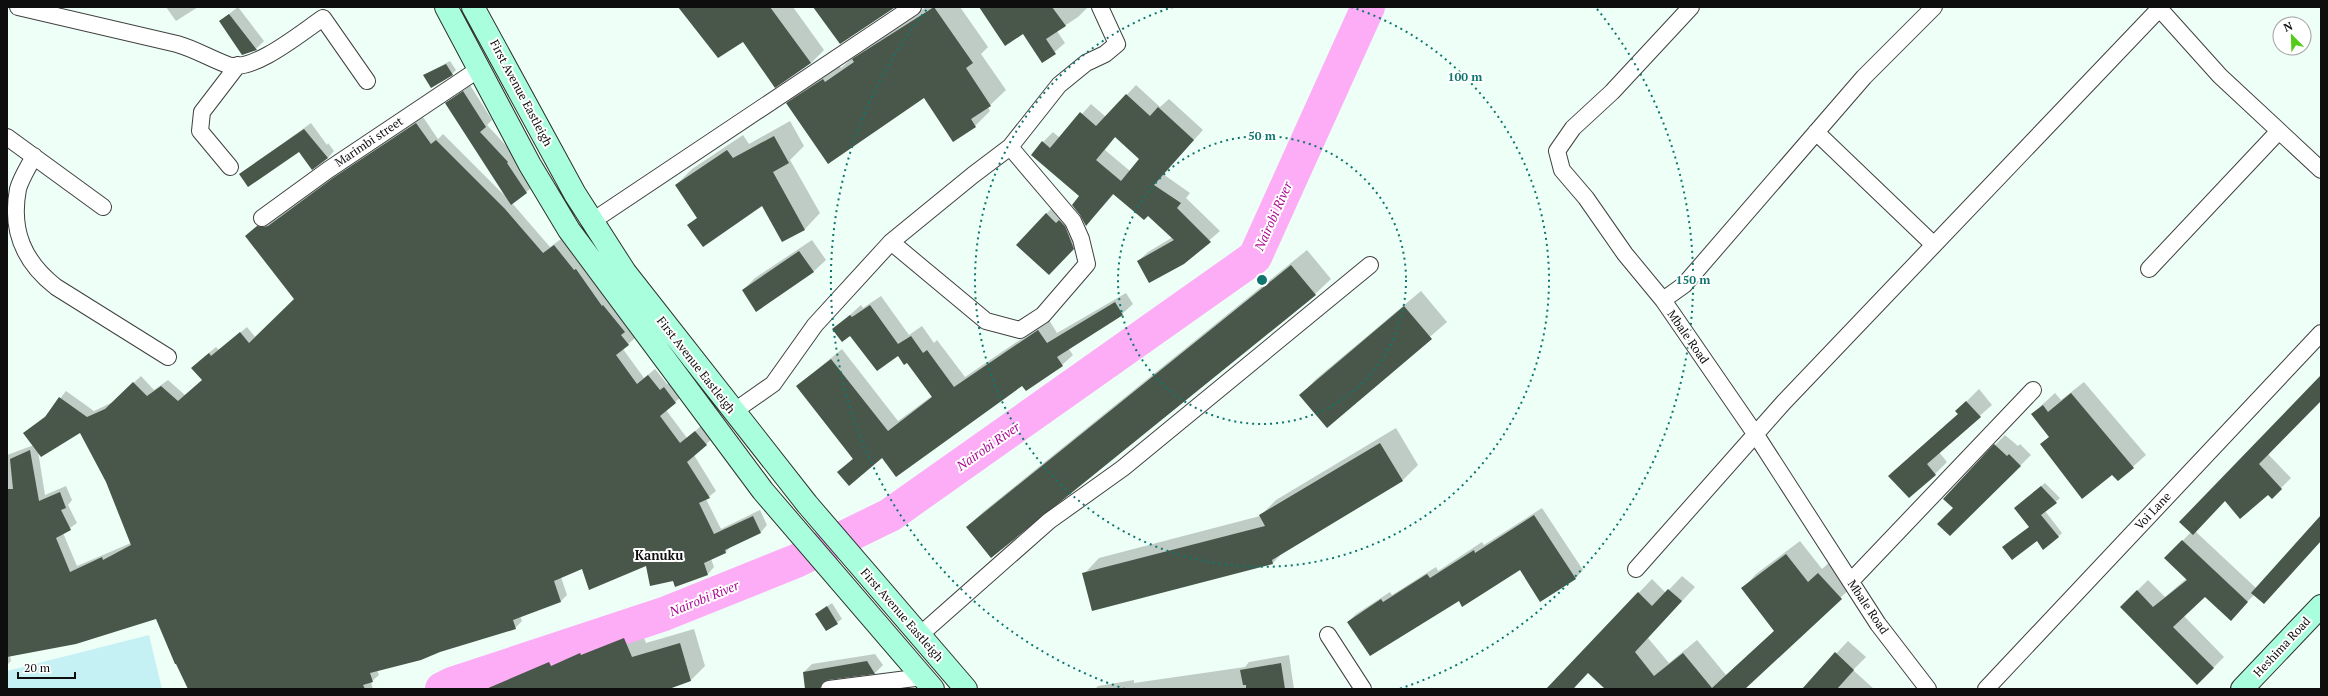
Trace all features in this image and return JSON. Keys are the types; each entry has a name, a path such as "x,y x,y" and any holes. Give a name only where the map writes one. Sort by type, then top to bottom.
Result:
{"main road":[{"name":"First Avenue Eastleigh","path":"446,7 530,165 569,230 764,492 789,519 928,683"},
{"name":"First Avenue Eastleigh","path":"473,7 591,222 634,284 733,412 807,504 849,555 921,634 966,689"},
{"name":"Heshima Road","path":"2242,689 2321,606"}],"street":[{"path":"18,7 177,44 199,50 230,65 238,66 246,66 259,60 319,13 367,81"},
{"path":"733,412 774,384 815,325 891,242 973,175 1010,147 1059,85 1086,64 1105,54 1116,44 1100,7"},
{"path":"1663,300 1684,284 1864,77 1934,7"},
{"path":"1636,569 1784,402 2159,7 2220,76 2278,132 2321,170"},
{"name":"Mbale Road","path":"1686,9 1612,92 1574,128 1557,151 1562,170 1586,198 1625,254 1663,300 1756,435 1878,624 1928,689"},
{"path":"591,222 904,10"},
{"path":"230,167 200,132 202,112 238,66"},
{"name":"Marimbi street","path":"262,218 328,170 479,70"},
{"path":"1816,132 1934,245"},
{"path":"2149,269 2278,132"},
{"path":"7,137 103,207"},
{"path":"891,242 986,321 1020,330 1043,315 1087,264 1073,221 1010,147"},
{"path":"34,156 19,188 18,198 20,241 28,258 39,274 56,287 168,357"},
{"path":"921,634 1049,521 1123,468 1370,265"},
{"name":"Voi Lane","path":"1986,689 2321,333"},
{"path":"1851,581 2033,390"},
{"path":"1328,636 1363,689"},
{"path":"829,689 928,683"}],"shaded area":[{"path":"149,635 162,689 7,689 7,671"}],"building":[{"path":"678,7 770,7 811,63 775,88 743,42 718,58"},
{"path":"813,7 894,7 894,8 840,44"},
{"path":"934,7 973,63 966,68 991,106 971,119 976,127 953,142 924,98 828,164 786,103 823,79 825,82 854,62 852,59"},
{"path":"979,7 1052,7 1066,26 1046,39 1056,54 1042,63 1023,34 1005,46"},
{"path":"229,14 257,50 242,55 219,21"},
{"path":"446,64 453,75 431,88 423,75"},
{"path":"463,91 486,127 480,132 508,162 507,163 527,193 511,205 445,103"},
{"path":"1126,94 1150,116 1158,107 1194,140 1154,185 1181,203 1177,208 1211,242 1184,264 1149,283 1137,261 1174,240 1148,216 1144,220 1113,194 1086,226 1072,205 1079,196 1031,155 1042,141 1050,148 1080,112 1096,126","holes":["1115,137 1139,159 1121,181 1096,160"]},
{"path":"416,123 431,144 436,140 505,209 543,253 554,245 574,270 576,269 602,306 603,305 625,332 621,335 629,345 616,355 637,384 648,375 660,390 664,387 676,403 660,416 680,443 695,431 707,445 687,462 710,498 699,503 714,534 753,516 761,533 725,550 726,553 704,563 708,575 675,587 673,581 650,586 646,566 589,590 582,569 554,581 561,602 513,620 516,629 440,652 421,660 370,673 373,682 363,685 365,689 188,689 175,664 156,619 76,644 7,657 7,489 13,489 10,459 30,450 39,501 60,492 66,508 61,510 71,530 56,538 70,572 102,557 103,560 131,545 106,482 80,433 41,457 23,433 45,417 59,397 87,417 105,409 133,382 147,396 161,386 178,401 202,380 191,368 209,353 211,356 240,332 249,343 294,299 245,236 257,226 268,226 333,178"},
{"path":"304,129 328,158 312,170 299,152 248,187 239,174"},
{"path":"774,136 789,163 773,172 805,230 782,242 762,206 703,247 687,225 697,218 675,185 727,150 733,158"},
{"path":"1046,213 1056,223 1059,220 1065,226 1074,249 1049,275 1016,245"},
{"path":"799,251 814,272 756,312 742,290"},
{"path":"1291,265 1316,295 991,558 966,527"},
{"path":"1115,302 1123,315 1057,357 1063,366 1026,391 1022,386 896,477 882,458 849,486 837,472 853,459 796,386 831,359 888,431 932,397 907,363 904,365 898,356 877,371 850,336 842,342 832,329 850,315 852,317 870,305 898,344 911,336 923,353 927,350 954,387 1038,330 1047,343"},
{"path":"1404,306 1432,339 1327,428 1299,395"},
{"path":"2321,375 2321,401 2259,464 2282,489 2272,499 2268,495 2240,519 2225,501 2193,535 2179,522"},
{"path":"2071,393 2134,468 2118,481 2112,475 2082,499 2040,444 2049,437 2031,414 2043,405 2048,412"},
{"path":"1966,401 1981,417 1927,464 1936,475 1909,498 1888,476 1958,414 1955,411"},
{"path":"1380,443 1403,481 1272,560 1273,564 1092,611 1082,573 1265,526 1259,515"},
{"path":"1994,444 2007,456 2009,454 2021,466 1950,536 1937,524 1953,508 1943,499"},
{"path":"2041,486 2057,503 2041,515 2059,537 2043,550 2037,541 2012,560 2002,547 2029,527 2014,508"},
{"path":"1534,515 1576,579 1540,602 1520,570 1462,607 1459,601 1370,656 1347,622 1381,599 1383,602 1427,574 1430,578 1474,550 1475,553"},
{"path":"2321,515 2321,541 2264,604 2251,593"},
{"path":"2182,540 2248,602 2231,621 2205,597 2173,627 2214,668 2197,685 2120,607 2137,590 2153,607 2187,580 2164,558"},
{"path":"1786,554 1808,582 1818,573 1842,599 1745,689 1605,689 1588,673 1573,689 1546,689 1638,592 1652,606 1668,589 1682,601 1635,652 1654,676 1683,653 1712,688 1774,631 1741,588"},
{"path":"827,606 838,624 826,631 815,614"},
{"path":"624,638 632,657 680,643 691,681 669,689 486,689 549,662 551,666 580,653 581,655"},
{"path":"1835,652 1854,670 1837,689 1802,689"},
{"path":"867,661 875,674 828,680 823,682 820,688 805,689 803,672"},
{"path":"1281,663 1285,689 1246,689 1246,685 1243,685 1240,670"}],"waterway":[{"name":"Nairobi River","path":"442,689 452,684 664,614 796,561 890,515 1255,257 1368,7"}],"district":[{"name":"Kanuku","path":"659,555"}]}
